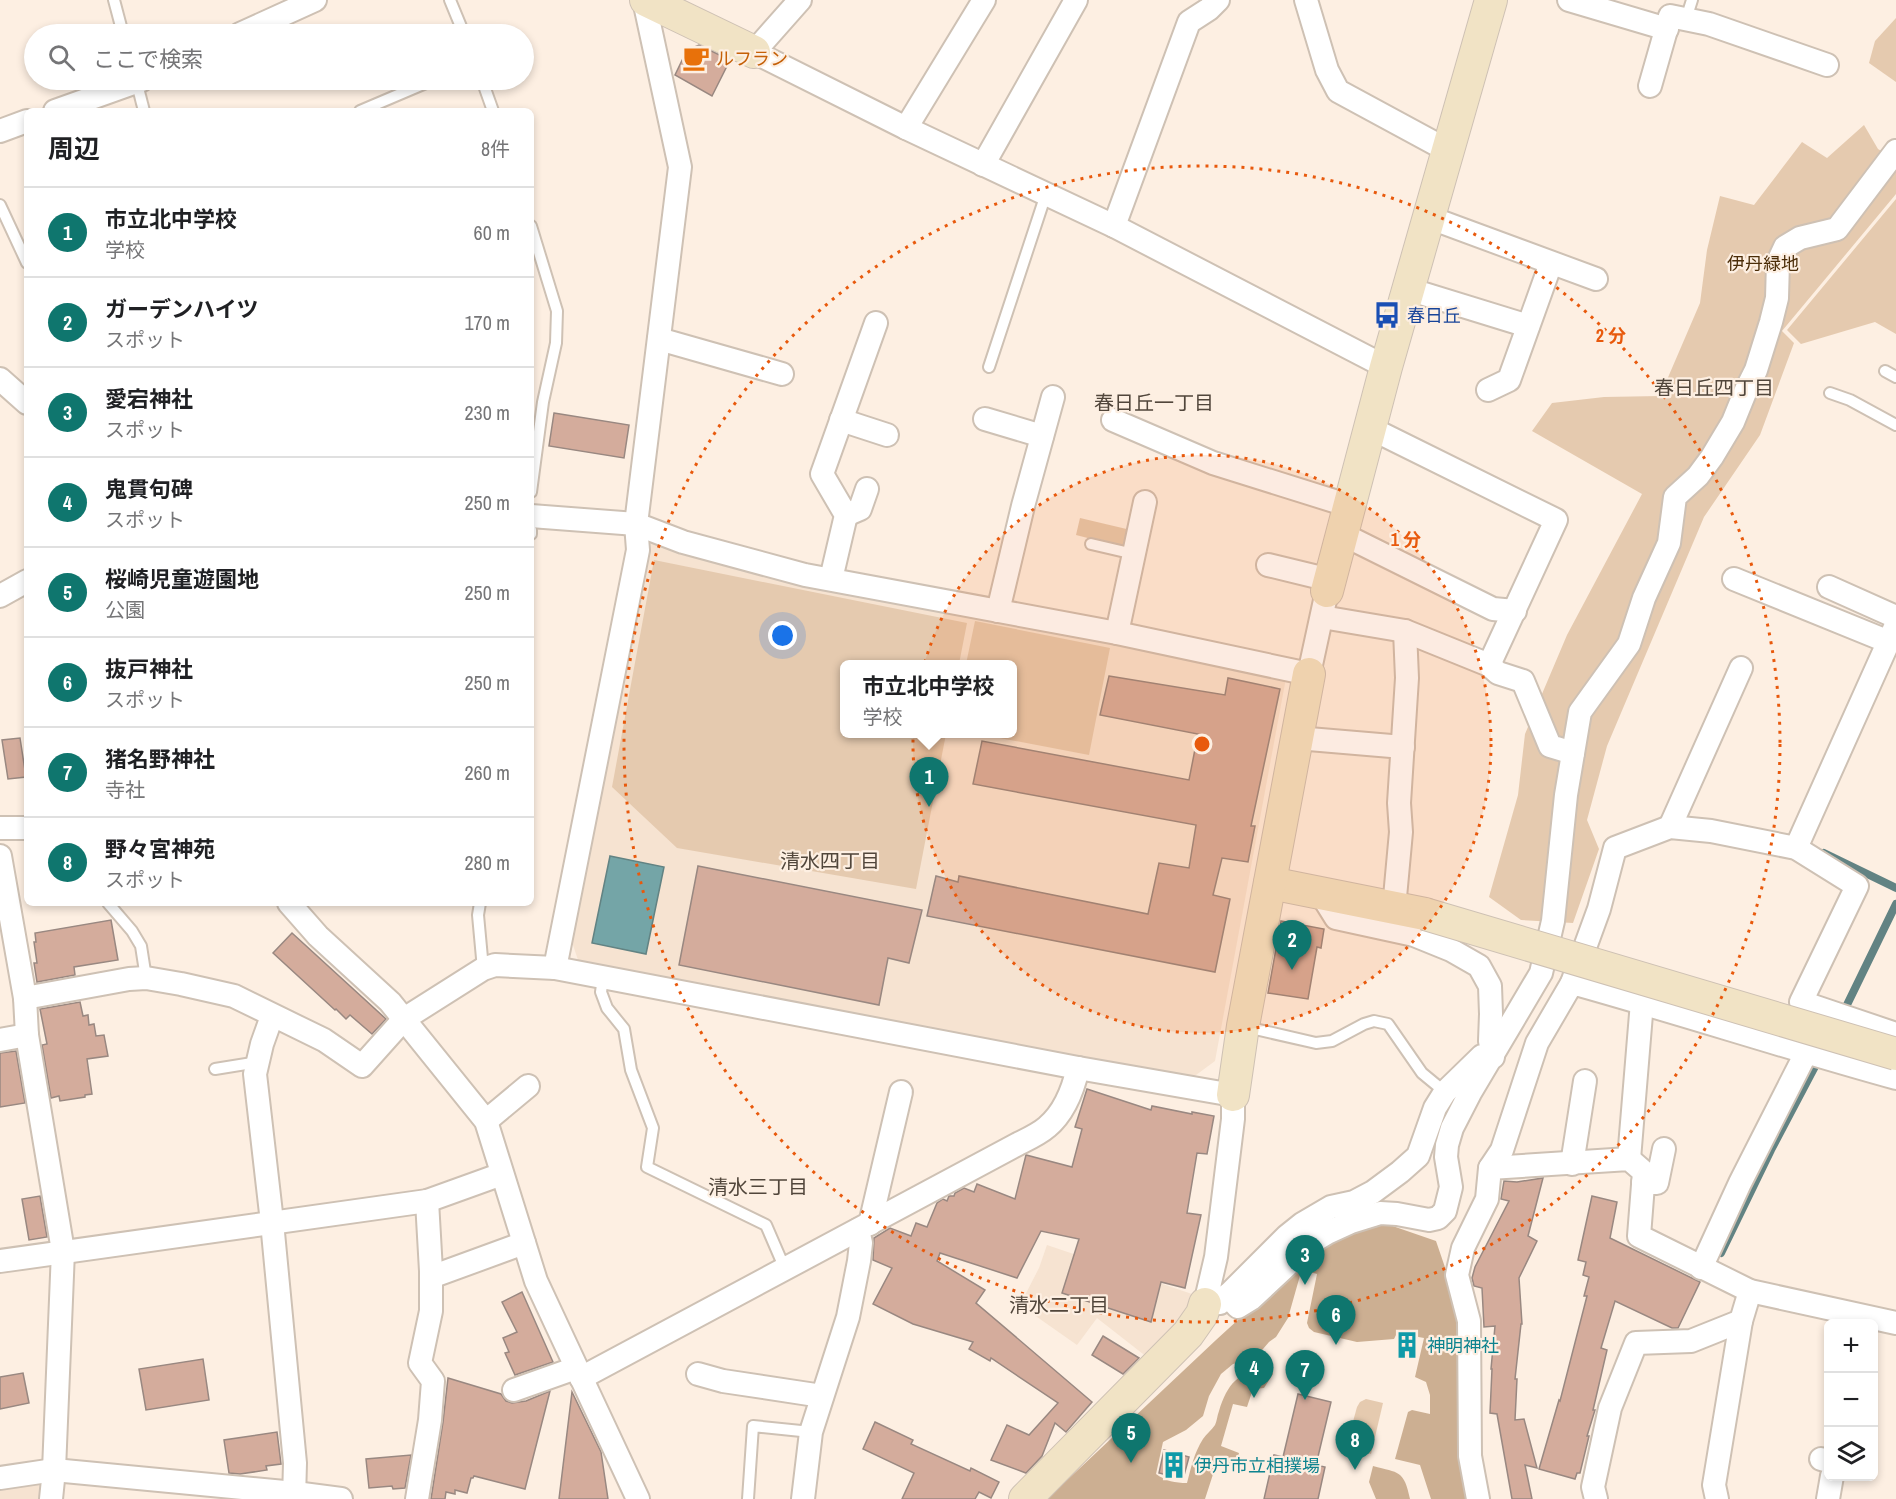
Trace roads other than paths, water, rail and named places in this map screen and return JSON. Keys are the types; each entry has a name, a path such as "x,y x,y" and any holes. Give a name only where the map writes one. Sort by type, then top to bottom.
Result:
{"street":[{"path":"262,24 315,0"},
{"path":"645,0 906,128 1114,226 1386,367"},
{"path":"555,968 638,550 636,524 680,167 645,0"},
{"path":"754,52 800,0"},
{"path":"906,128 984,0"},
{"path":"983,165 1076,0"},
{"path":"1114,226 1189,22 1218,0"},
{"path":"1306,0 1327,70 1338,91 1448,150"},
{"path":"1216,1300 1216,1257 1233,1119 1233,1095 1243,1026 1309,674 1326,596 1386,367 1491,0"},
{"path":"1569,0 1681,16 1808,51 1827,65"},
{"path":"1650,86 1681,16"},
{"path":"63,108 111,90"},
{"path":"0,131 24,122"},
{"path":"1216,1300 1238,1307 1251,1299 1312,1242 1351,1222 1380,1213 1429,1220 1438,1218 1445,1211 1451,1187 1446,1157 1452,1128 1470,1093 1541,973 1553,921 1566,795 1580,712 1629,644 1644,598 1669,543 1675,497 1698,476 1712,457 1733,422 1756,370 1777,298 1778,262 1785,247 1800,238 1837,229 1896,151"},
{"path":"1428,217 1596,279"},
{"path":"1488,390 1509,380 1551,263"},
{"path":"1408,289 1528,326"},
{"path":"831,579 846,514 822,474 876,323"},
{"path":"659,339 782,374"},
{"path":"0,379 24,401"},
{"path":"998,610 1053,397"},
{"path":"985,419 1042,436"},
{"path":"842,420 887,435"},
{"path":"1113,420 1346,520 1493,609 1515,611"},
{"path":"1370,428 1557,520 1489,664"},
{"path":"846,514 860,509 867,489"},
{"path":"1117,633 1145,502"},
{"path":"534,516 636,524 683,542 806,575 1117,633 1309,674"},
{"path":"1268,565 1326,596 1405,631 1489,664 1498,673 1523,681 1550,746 1573,753"},
{"path":"1734,579 1757,595 1892,633 1796,848"},
{"path":"0,596 24,584"},
{"path":"1828,587 1896,617"},
{"path":"1394,908 1401,832 1399,803 1407,678 1405,631"},
{"path":"1670,827 1741,668"},
{"path":"1297,738 1403,747"},
{"path":"1478,1499 1470,1456 1469,1321 1457,1275 1463,1248 1487,1199 1491,1168 1502,1150 1537,1043 1572,983 1599,909 1615,848 1670,827 1711,831 1796,848 1857,886 1801,1002 1896,1034"},
{"path":"0,828 24,828"},
{"path":"0,856 25,998 27,1035 63,1251 51,1499"},
{"path":"1270,883 1425,914 1896,1053"},
{"path":"1321,894 1336,918 1414,935 1451,950 1479,966 1490,986 1492,1057"},
{"path":"292,906 318,936 390,1002 486,1121 536,1281 638,1499"},
{"path":"25,998 129,978 146,978 181,984 234,996 324,1040 362,1066 404,1019 483,969 495,964 555,968 1078,1068 1233,1095"},
{"path":"1572,983 1896,1078"},
{"path":"1629,1160 1642,1002"},
{"path":"272,1016 255,1074 295,1463 294,1496"},
{"path":"0,1040 27,1035"},
{"path":"1701,1268 1740,1183 1806,1053"},
{"path":"1025,1499 1188,1334 1202,1314 1287,1236 1331,1207 1354,1202 1373,1192 1418,1156 1435,1108 1445,1092 1482,1056 1492,1057"},
{"path":"514,1390 579,1373 785,1269 1047,1127 1064,1108 1073,1091 1078,1068"},
{"path":"1572,1164 1585,1082"},
{"path":"486,1121 528,1086"},
{"path":"803,1499 812,1432 848,1317 864,1227 901,1092"},
{"path":"1643,1182 1657,1183 1664,1149"},
{"path":"1491,1168 1629,1160 1644,1172 1639,1236 1750,1291 1882,1322"},
{"path":"0,1261 427,1201 502,1174"},
{"path":"417,1499 430,1420 433,1381 420,1363 431,1311 427,1201"},
{"path":"431,1278 524,1243"},
{"path":"1717,1499 1714,1485 1741,1322 1750,1291"},
{"path":"1596,1499 1593,1487 1610,1408 1636,1343 1691,1341 1741,1322"},
{"path":"698,1374 723,1381 822,1396"},
{"path":"0,1478 54,1470 341,1499"},
{"path":"1827,1481 1828,1499"}],"lane":[{"path":"114,0 120,24"},
{"path":"450,0 460,24"},
{"path":"140,90 143,108"},
{"path":"367,108 410,90"},
{"path":"486,90 492,108"},
{"path":"989,367 1046,194"},
{"path":"0,206 24,257"},
{"path":"534,236 556,311 556,343 543,402 534,470"},
{"path":"1885,371 1896,377"},
{"path":"1830,393 1850,400 1896,425"},
{"path":"1091,544 1134,554"},
{"path":"111,906 132,931 141,946 146,978"},
{"path":"480,906 478,915 483,969"},
{"path":"603,978 601,992 607,1008 624,1029 630,1070 653,1128 647,1167 766,1225 785,1269"},
{"path":"1243,1026 1316,1043 1332,1041 1374,1021 1388,1024 1422,1073 1445,1092"},
{"path":"215,1070 258,1062"},
{"path":"748,1499 753,1426 812,1432"}],"water":[{"path":"610,856 664,867 646,954 592,943"}],"waterway":[{"path":"1824,853 1896,888"},
{"path":"1843,1013 1896,904"},
{"path":"1721,1253 1771,1150 1819,1059"}],"place":[{"name":"ルフラン","path":"696,58"},
{"name":"春日丘","path":"1387,315"},
{"name":"市立北中学校","path":"929,807"},
{"name":"ガーデンハイツ","path":"1292,970"},
{"name":"愛宕神社","path":"1305,1285"},
{"name":"抜戸神社","path":"1336,1345"},
{"name":"神明神社","path":"1407,1345"},
{"name":"鬼貫句碑","path":"1254,1398"},
{"name":"猪名野神社","path":"1305,1400"},
{"name":"桜崎児童遊園地","path":"1131,1463"},
{"name":"伊丹市立相撲場","path":"1174,1465"},
{"name":"野々宮神苑","path":"1355,1470"}],"district":[{"name":"春日丘四丁目","path":"1714,387"},
{"name":"春日丘一丁目","path":"1154,402"},
{"name":"清水四丁目","path":"830,860"},
{"name":"清水三丁目","path":"758,1186"},
{"name":"清水二丁目","path":"1059,1304"}],"park label":[{"name":"伊丹緑地","path":"1763,263"}]}
